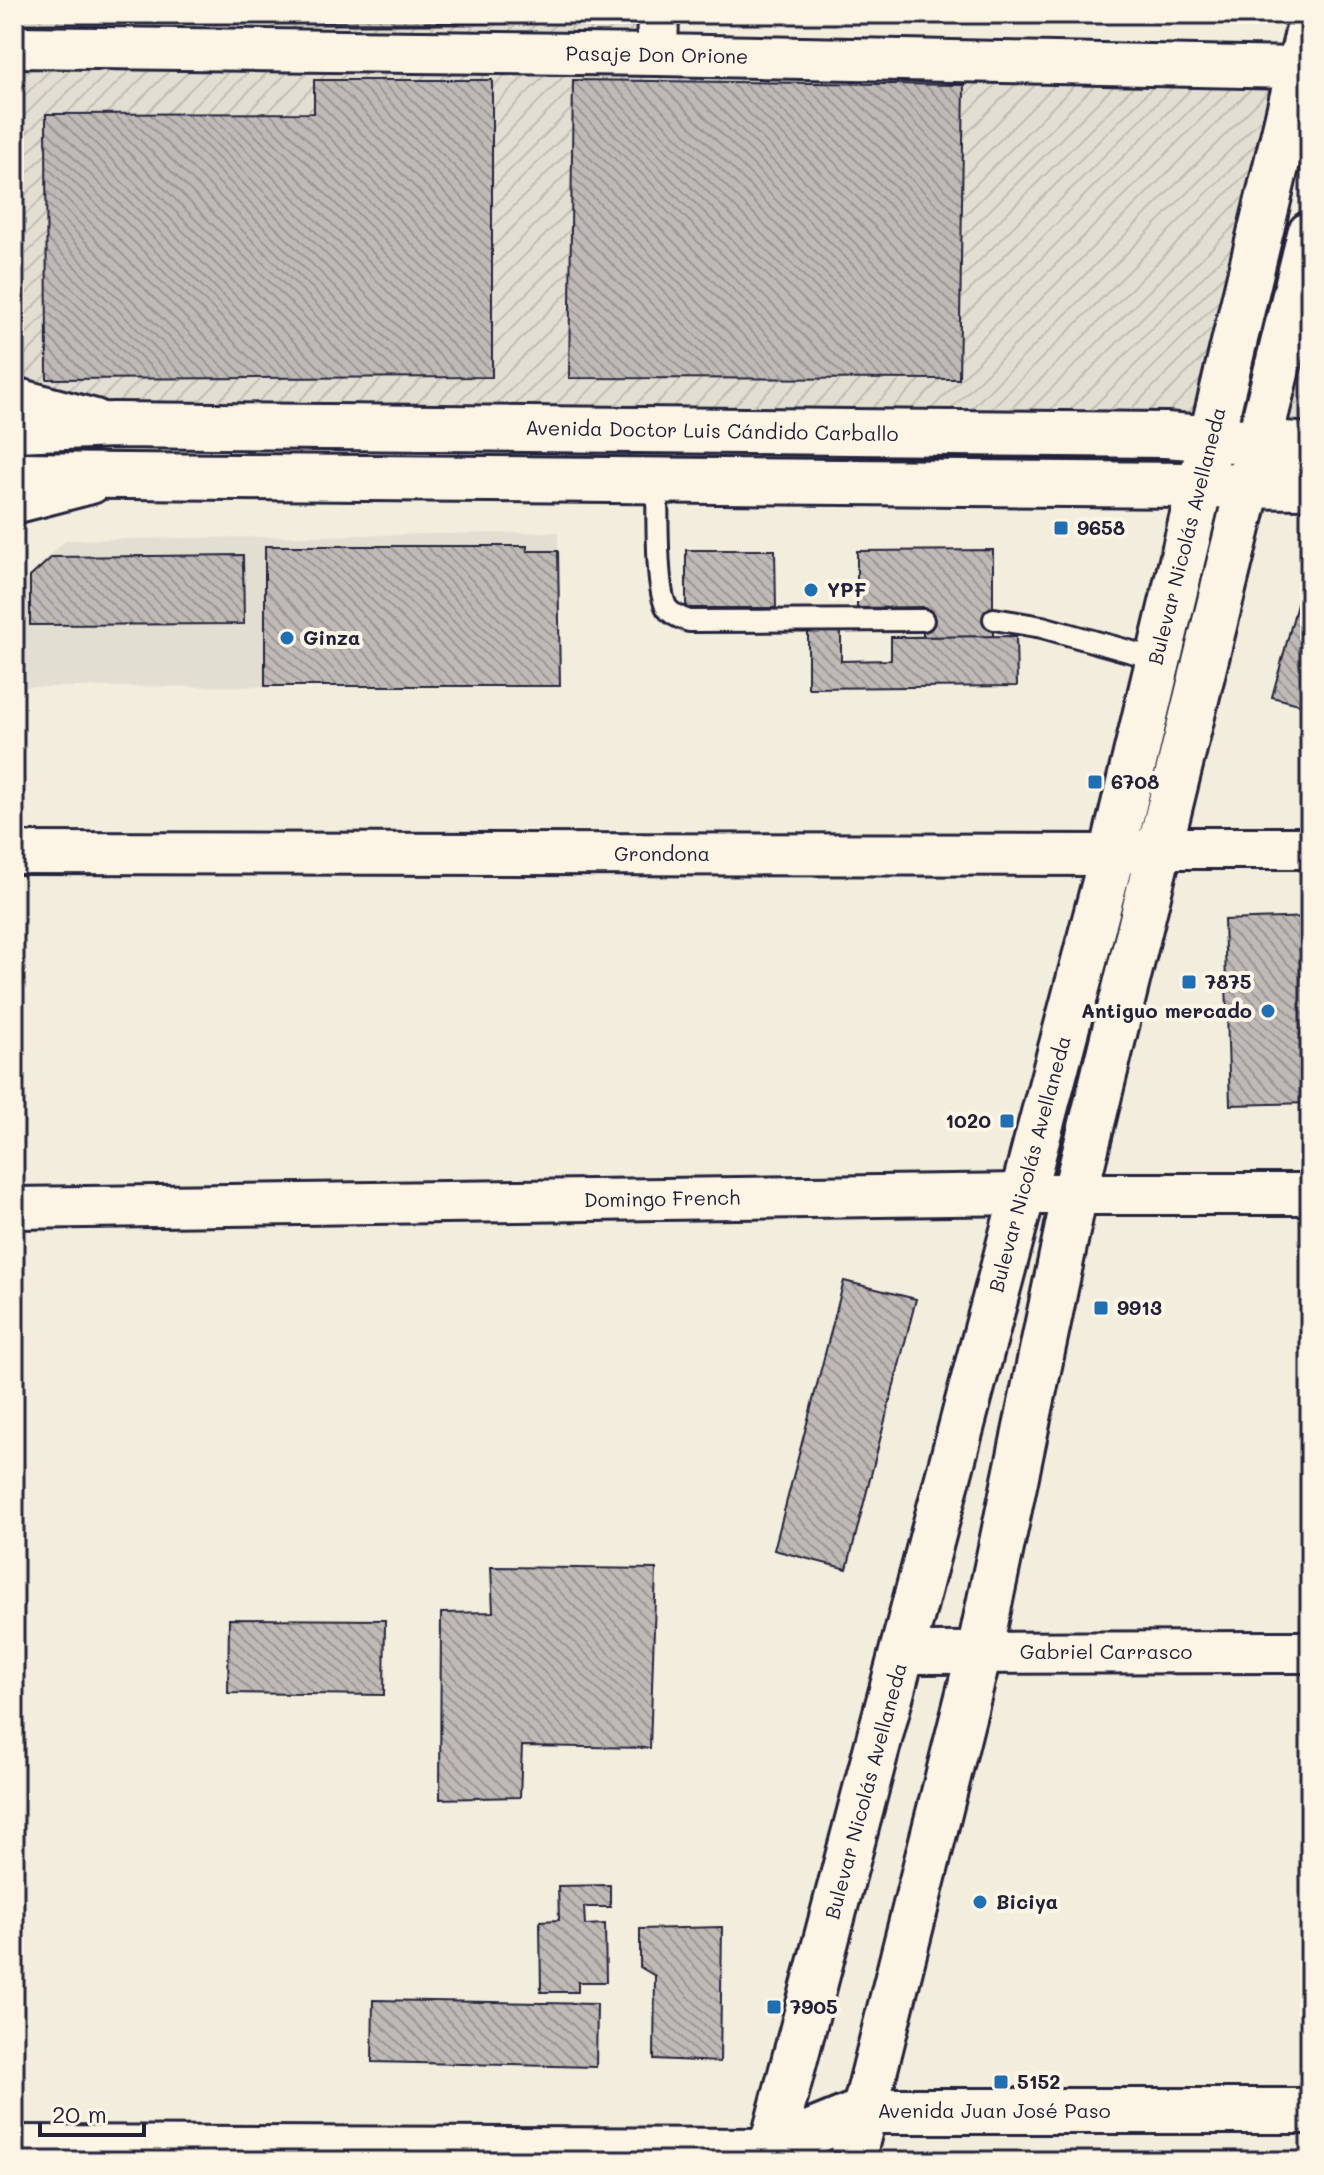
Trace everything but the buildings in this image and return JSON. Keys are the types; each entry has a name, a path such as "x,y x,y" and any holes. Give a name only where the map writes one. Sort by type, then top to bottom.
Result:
{"main road":[{"name":"Bulevar Nicolás Avellaneda","path":"770,2155 1112,855 1310,24"},
{"path":"852,2161 979,1653 1075,1193 1310,234"},
{"name":"Avenida Doctor Luis Cándido Carballo","path":"14,429 114,425 1165,435 1310,446"},
{"path":"14,475 1310,486"},
{"name":"Avenida Juan José Paso","path":"770,2155 864,2111 1310,2111"}],"street":[{"path":"657,55 658,14"},
{"name":"Pasaje Don Orione","path":"14,47 657,55 1299,68"},
{"name":"Avenida Doctor Luis Cándido Carballo","path":"14,398 114,425"},
{"path":"14,503 115,477"},
{"name":"Grondona","path":"14,853 1112,855 1160,848 1310,848"},
{"name":"Domingo French","path":"14,1208 1075,1193 1310,1194"},
{"name":"Gabriel Carrasco","path":"902,1653 1310,1652"},
{"name":"Avenida Juan José Paso","path":"14,2146 770,2155"}],"lane":[{"path":"657,481 661,587 666,606 674,614 689,621 923,620"},
{"path":"994,619 1042,627 1157,659"}],"shaded area":[{"path":"14,14 658,14 657,54 1299,68 1210,438 14,429"},
{"path":"1310,234 1310,446 1258,442"},
{"name":"Ginza","path":"558,532 560,686 16,687 15,590 66,540"}],"place":[{"name":"9658","path":"1061,528"},
{"name":"YPF","path":"811,590"},
{"name":"Ginza","path":"287,638"},
{"name":"6708","path":"1095,782"},
{"name":"7875","path":"1189,982"},
{"name":"Antiguo mercado","path":"1268,1011"},
{"name":"1020","path":"1007,1121"},
{"name":"9913","path":"1101,1308"},
{"name":"Biciya","path":"980,1902"},
{"name":"7905","path":"774,2007"},
{"name":"5152","path":"1001,2082"}]}
